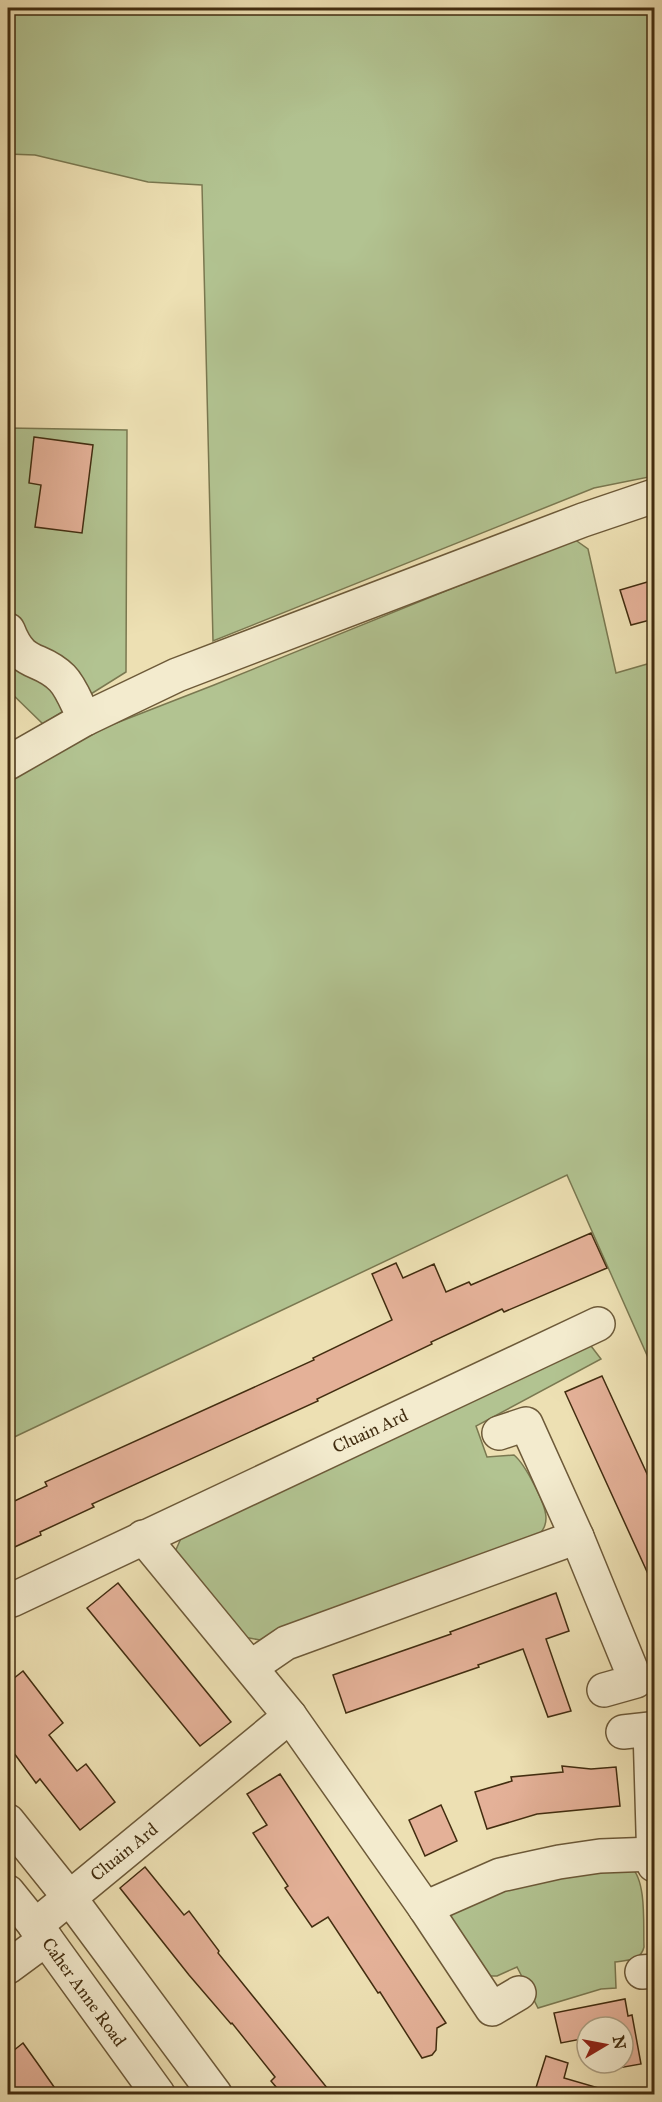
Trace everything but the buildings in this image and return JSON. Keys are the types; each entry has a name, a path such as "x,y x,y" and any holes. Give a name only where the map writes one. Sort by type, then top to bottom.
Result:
{"street":[{"path":"8,763 85,719 177,675 583,520 654,496"},
{"path":"8,630 13,643 22,655 63,679 85,719"},
{"name":"Cluain Ard","path":"12,1600 598,1324"},
{"path":"499,1433 526,1424 577,1537 636,1681 604,1690"},
{"path":"143,1537 290,1716 492,2008 519,1993"},
{"path":"252,1667 286,1643 577,1537"},
{"name":"Cluain Ard","path":"8,1967 69,1897 290,1716"},
{"path":"623,1732 650,1729 654,1865"},
{"path":"8,1821 69,1897 215,2094"},
{"path":"425,1908 500,1875 600,1856 654,1854"},
{"name":"Caher Anne Road","path":"8,1892 40,1932 158,2094"}],"green space":[{"path":"8,8 654,8 654,476 594,488 213,641 202,185 148,182 35,155 8,154"},
{"path":"8,428 127,430 126,672 43,724 8,690"},
{"path":"574,539 588,549 616,673 654,662 654,1371 567,1175 8,1440 8,774 47,750"},
{"path":"584,1344 591,1346 601,1359 476,1426 487,1457 514,1455 529,1475 539,1494 546,1518 543,1530 538,1535 260,1640 244,1637 175,1552 182,1536"},
{"path":"631,1867 640,1882 642,1893 644,1947 637,1957 615,1962 616,1988 601,1989 538,2008 517,1967 497,1976 488,1976 451,1917 454,1909 503,1886"}]}
